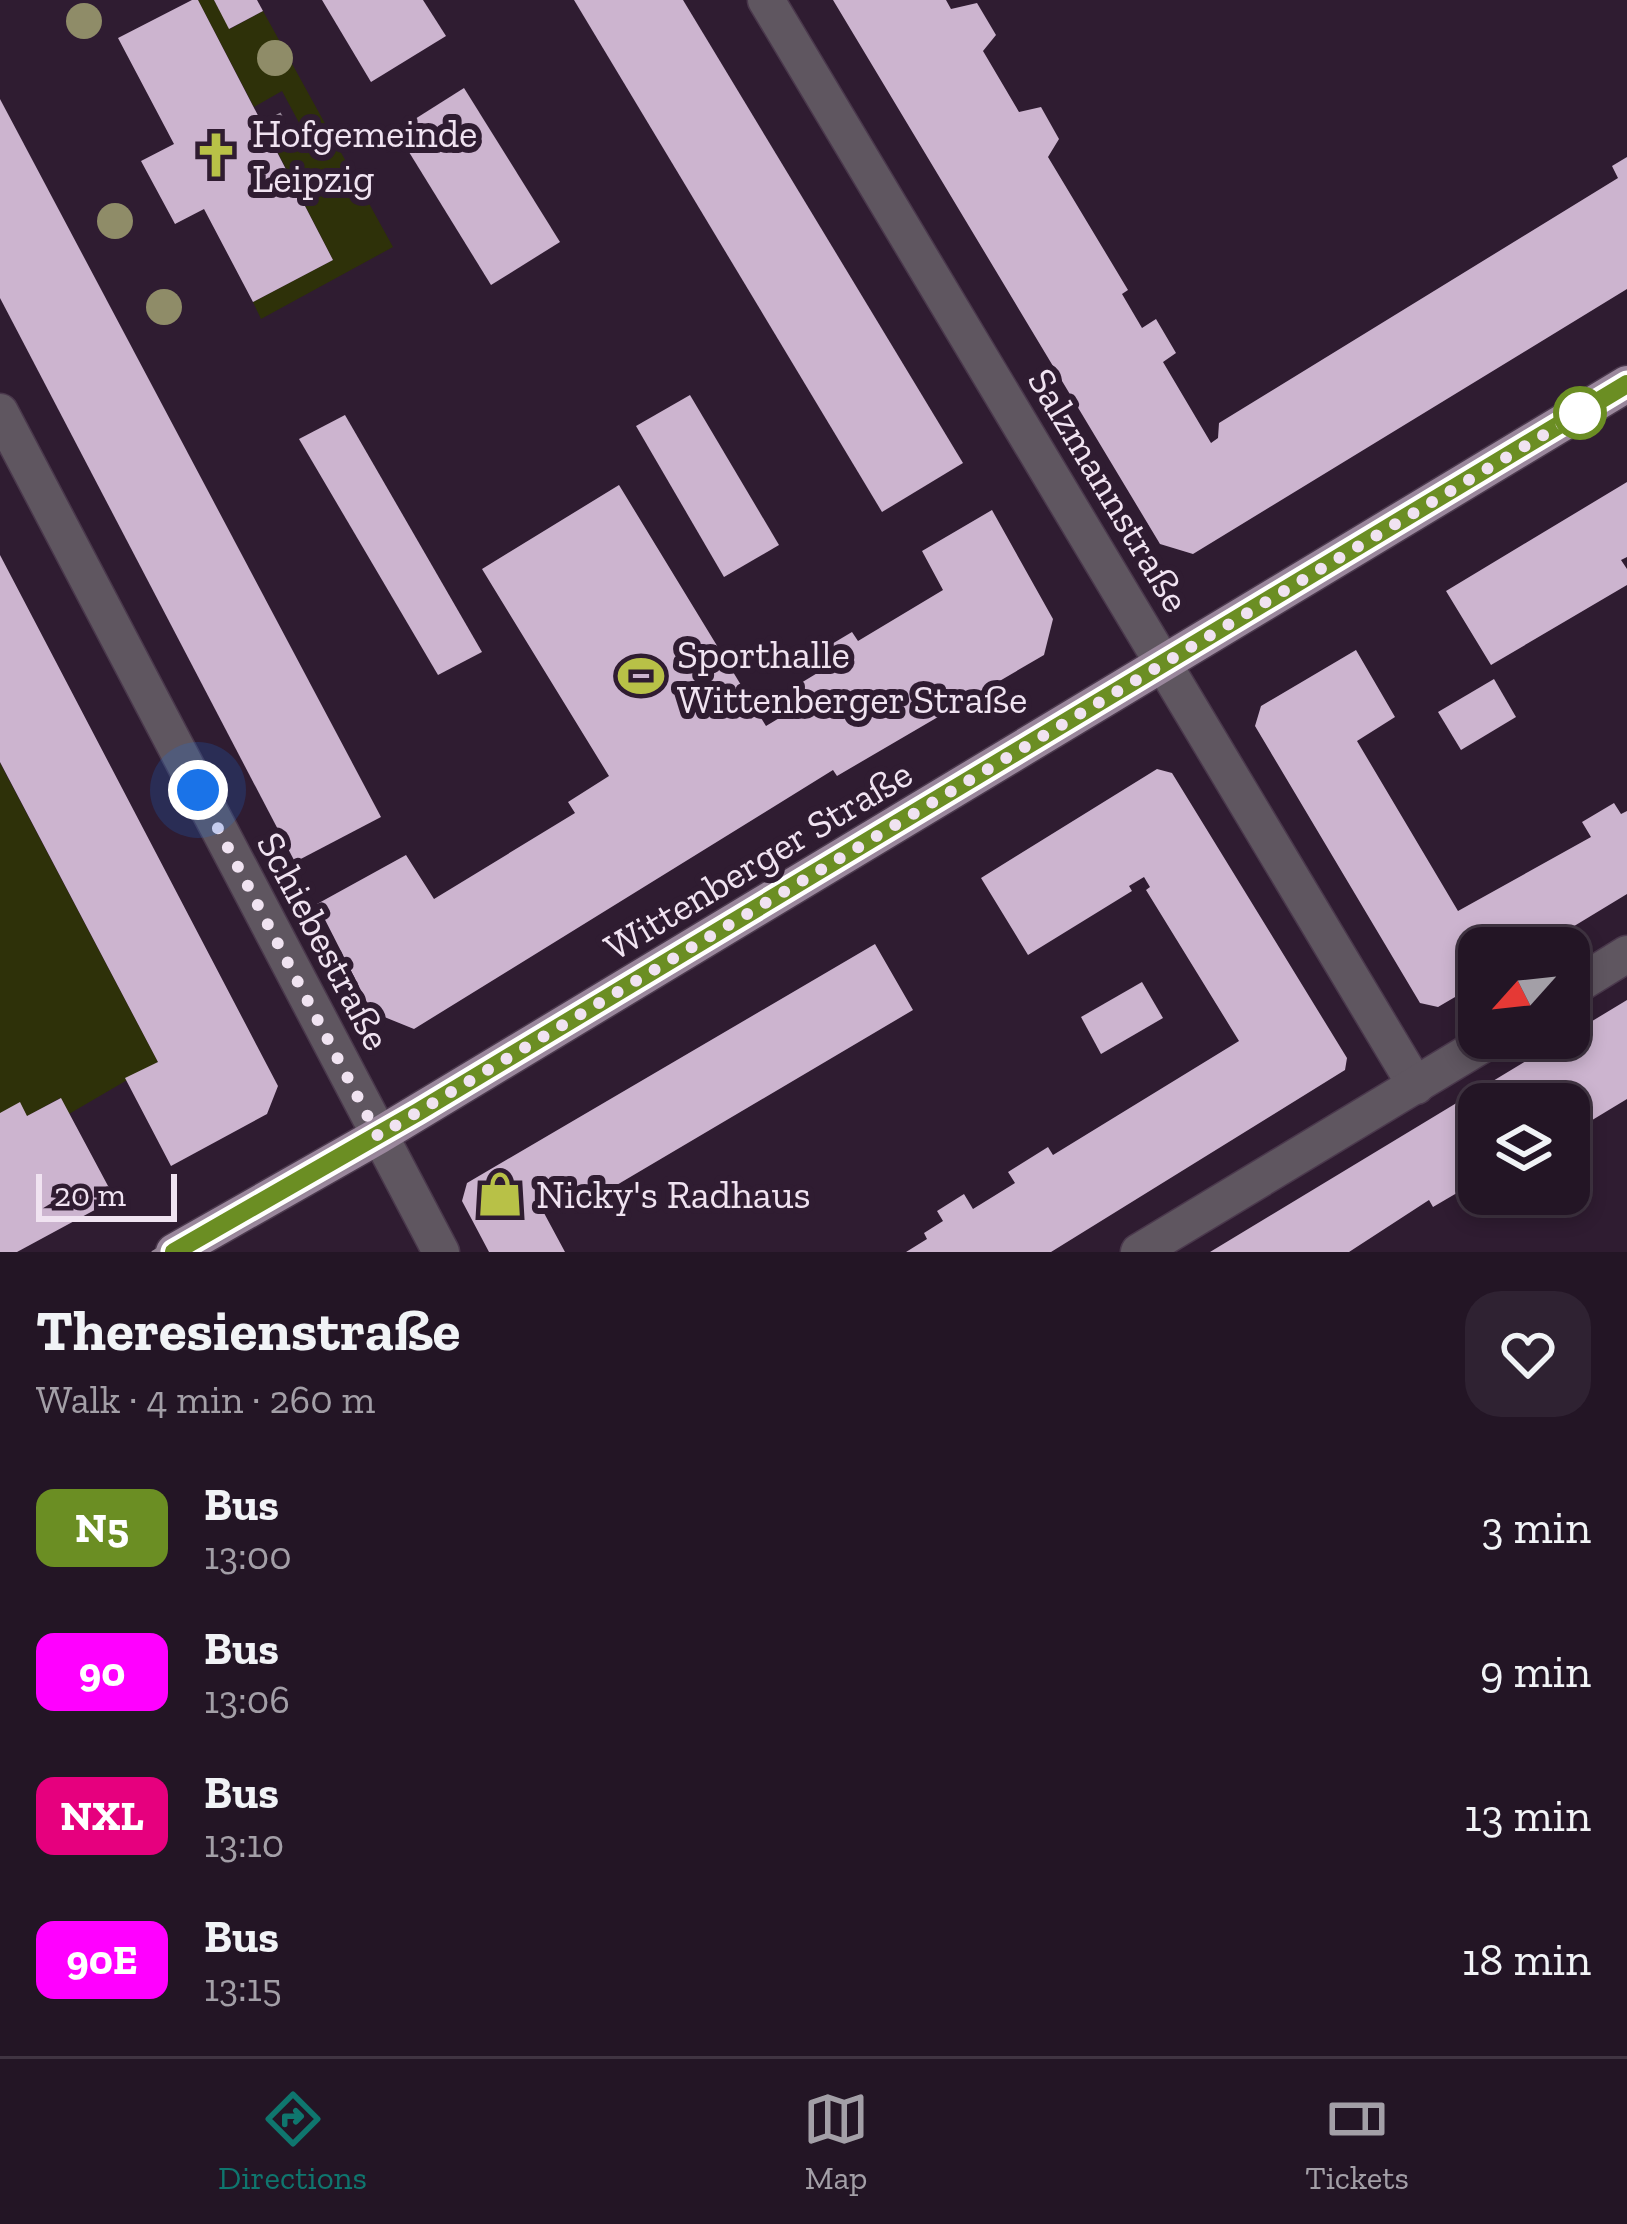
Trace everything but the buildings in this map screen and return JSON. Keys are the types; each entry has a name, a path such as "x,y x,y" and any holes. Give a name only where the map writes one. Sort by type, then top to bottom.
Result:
{"main road":[{"name":"Wittenberger Straße","path":"174,1252 378,1136 1627,384"}],"street":[{"name":"Salzmannstraße","path":"766,0 1416,1086"},
{"name":"Schiebestraße","path":"0,412 441,1252"},
{"path":"1590,977 1627,954"},
{"path":"1139,1252 1459,1059"}],"path":[{"path":"264,126 288,113"}],"green space":[{"path":"198,0 214,0 230,29 263,11 393,247 261,319 253,302 333,260 276,149 304,132 282,91 254,107"},
{"path":"0,763 158,1062 69,1114 60,1098 0,1131"}],"tram line":[{"path":"153,1252 383,1122 1627,374"},
{"path":"1271,611 1627,397"},
{"path":"200,1252 385,1147 782,904"}],"bus line":[{"name":"N5","path":"174,1252 418,1112 1627,384"}],"place":[{"name":"Hofgemeinde Leipzig","path":"216,155"},
{"name":"Sporthalle Wittenberger Straße","path":"641,676"},
{"name":"Nicky's Radhaus","path":"500,1194"}],"route":[{"path":"198,790 378,1136 1580,413"}]}
